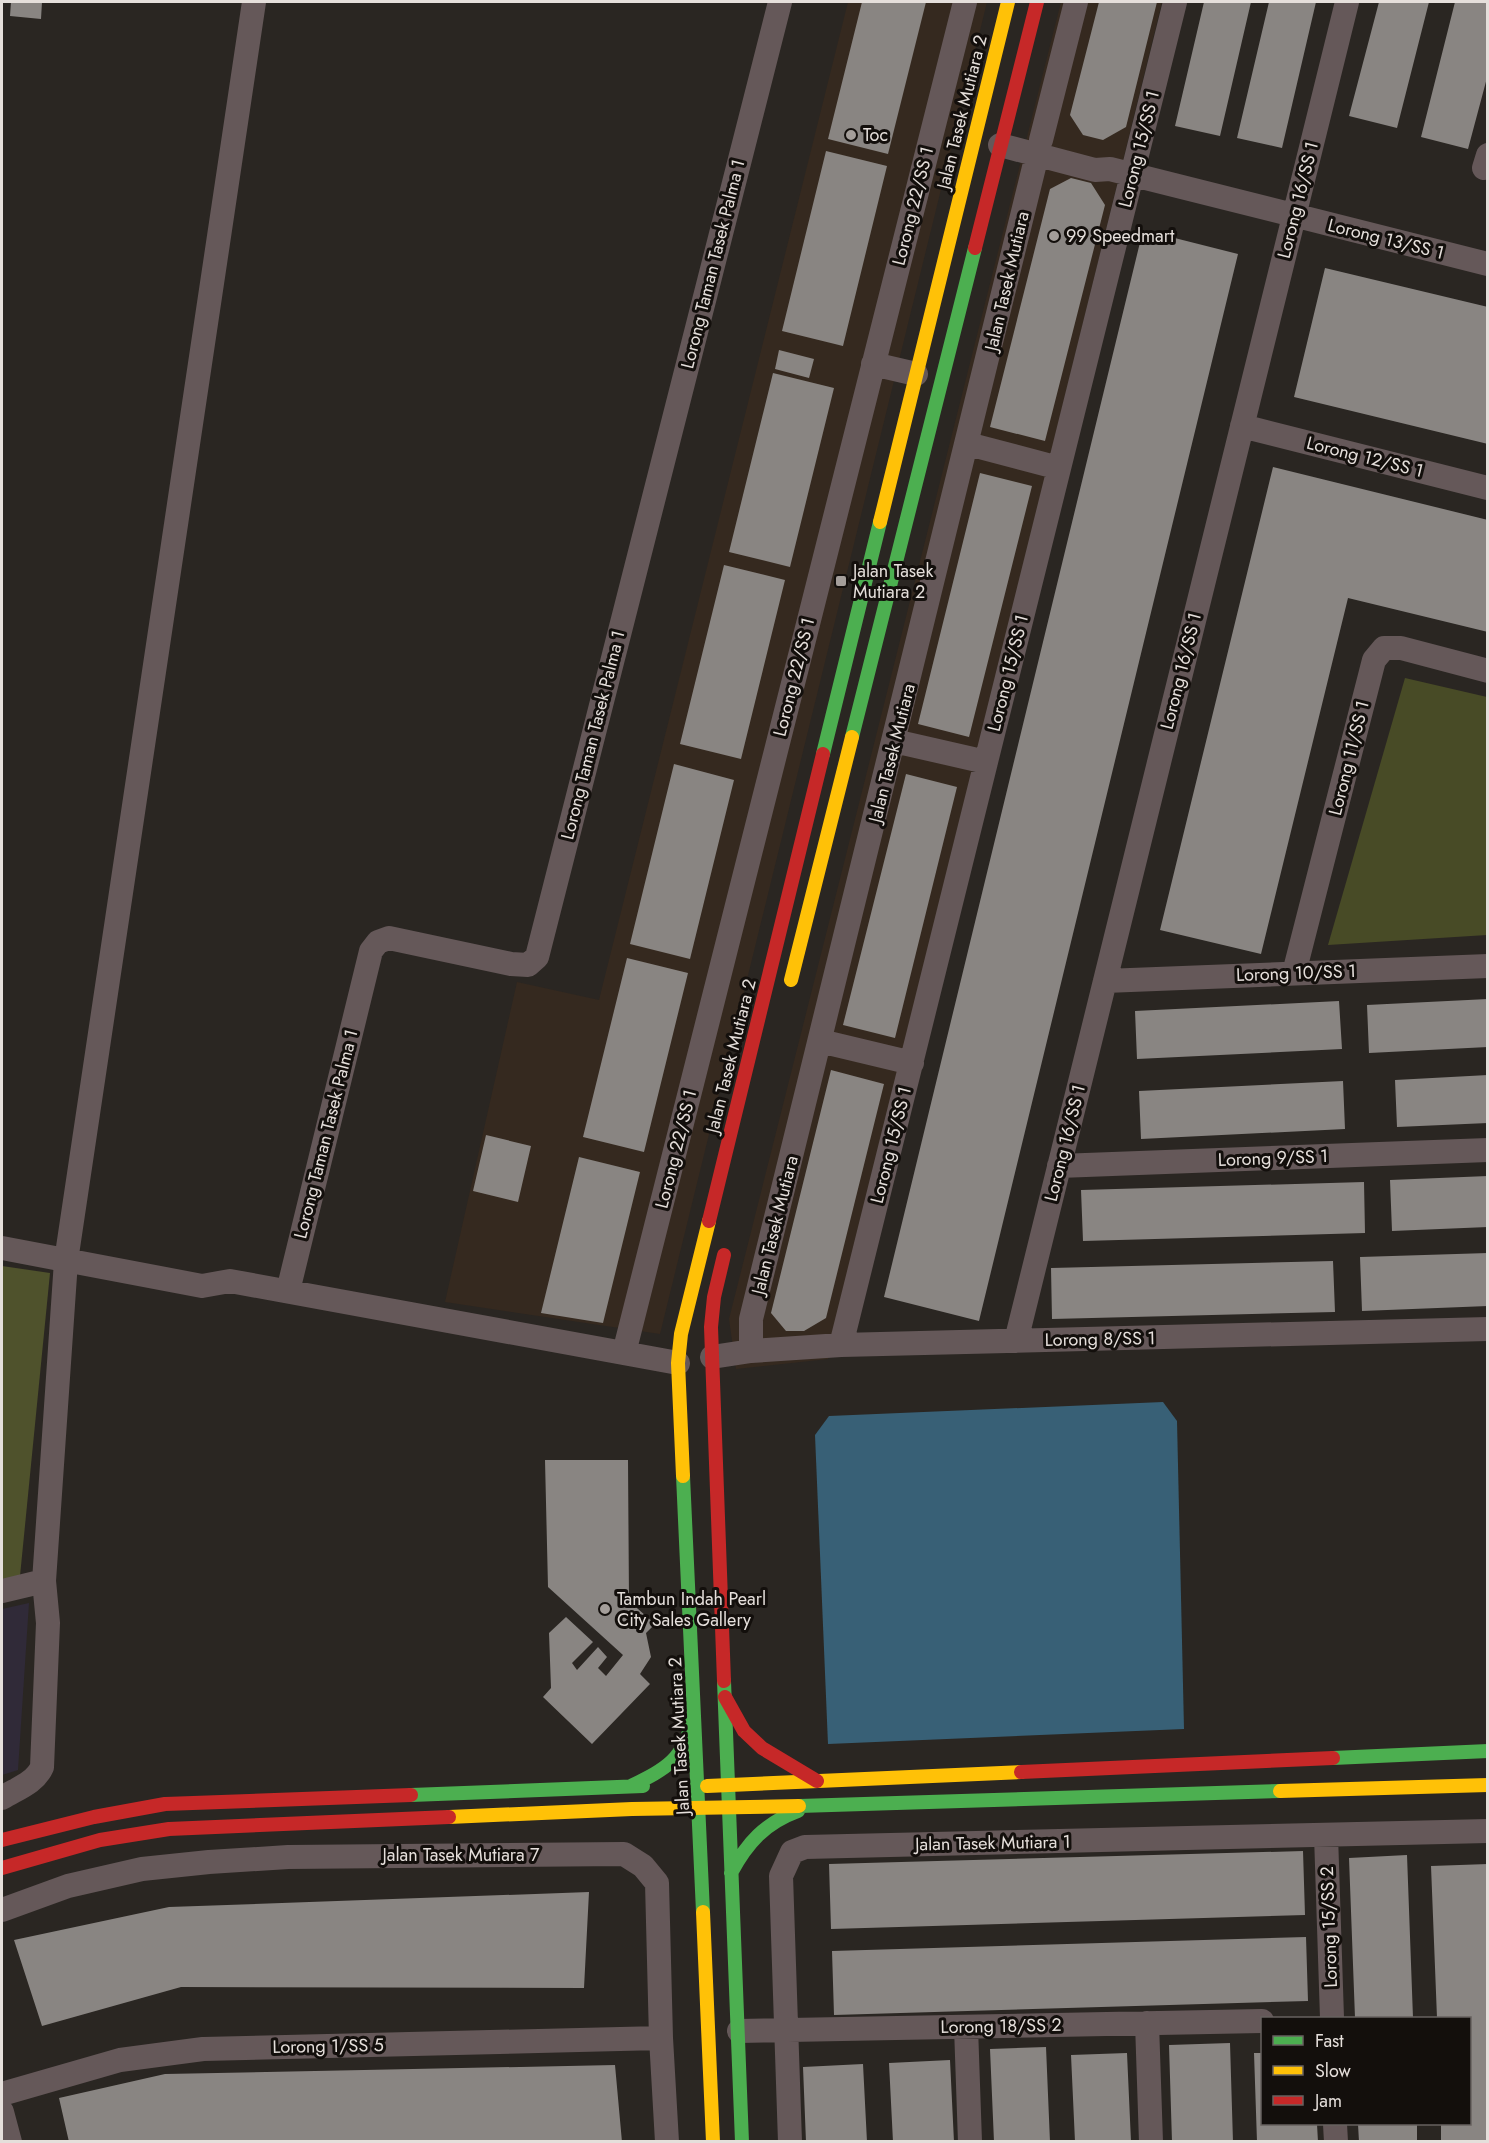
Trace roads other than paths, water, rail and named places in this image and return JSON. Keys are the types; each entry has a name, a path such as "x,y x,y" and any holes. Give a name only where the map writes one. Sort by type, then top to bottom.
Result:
{"street":[{"path":"2,1798 30,1782 39,1775 42,1767 48,1623 44,1581 66,1260 254,2"},
{"name":"Lorong Taman Tasek Palma 1","path":"288,1292 371,951 378,942 389,938 511,964 528,965 537,957 780,2"},
{"name":"Lorong 22/SS 1","path":"624,1353 965,2"},
{"name":"Jalan Tasek Mutiara 2","path":"713,2142 700,1809 694,1786 695,1702 678,1363 681,1334 1008,2"},
{"path":"788,990 1001,137 1037,2"},
{"name":"Jalan Tasek Mutiara","path":"751,1351 751,1319 1076,2"},
{"name":"Lorong 15/SS 1","path":"841,1345 1059,468 1121,171 1175,2"},
{"name":"Lorong 16/SS 1","path":"1016,1341 1347,2"},
{"path":"988,76 990,109 1001,137"},
{"path":"961,189 977,159 1001,137"},
{"name":"Lorong 13/SS 1","path":"1001,137 1039,147 1095,170 1121,171 1488,264"},
{"path":"873,364 916,375"},
{"name":"Lorong 12/SS 1","path":"1242,426 1488,488"},
{"path":"968,444 1059,468"},
{"name":"Lorong 11/SS 1","path":"1294,973 1374,660 1384,648 1401,648 1488,670"},
{"path":"894,741 986,762"},
{"name":"Lorong 10/SS 1","path":"1105,981 1488,966"},
{"path":"820,1041 912,1063"},
{"name":"Lorong 9/SS 1","path":"1059,1166 1488,1150"},
{"path":"727,1241 714,1297 712,1357 742,2142"},
{"path":"2,1248 202,1286 230,1281 678,1363"},
{"name":"Lorong 8/SS 1","path":"712,1357 751,1351 841,1345 1488,1329"},
{"path":"2,1591 44,1581"},
{"path":"724,1695 744,1731 762,1748 817,1780"},
{"path":"631,1786 672,1763 689,1742 695,1702"},
{"path":"694,1786 1488,1751"},
{"path":"728,1808 1488,1785"},
{"path":"2,1840 94,1817 165,1804 665,1786"},
{"path":"731,1873 750,1840 766,1825 790,1814 818,1806"},
{"name":"Jalan Tasek Mutiara 7","path":"2,1868 100,1840 169,1829 632,1809 728,1808"},
{"path":"632,1809 661,1824"},
{"name":"Jalan Tasek Mutiara 1","path":"790,2142 781,1876 792,1852 805,1847 1488,1831"},
{"name":"Lorong 15/SS 2","path":"1326,1835 1332,2017"},
{"path":"685,1843 691,1852 703,1888"},
{"name":"Jalan Tasek Mutiara 7","path":"2,1910 68,1886 132,1871 209,1862 288,1857 624,1854 643,1866 657,1883 661,2038 667,2142"},
{"name":"Lorong 18/SS 2","path":"739,2031 1261,2021"},
{"path":"1147,2023 1151,2142"},
{"path":"966,2027 970,2142"},
{"name":"Lorong 1/SS 5","path":"2,2094 120,2060 203,2049 661,2038"},
{"path":"2,2112 10,2142"},
{"path":"1335,2125 1336,2142"}],"water":[{"path":"1163,1402 1177,1421 1184,1729 828,1744 815,1435 829,1416"}],"place":[{"name":"Toc","path":"851,135"},
{"name":"99 Speedmart","path":"1054,236"},
{"name":"Jalan Tasek Mutiara 2","path":"841,581"},
{"name":"Tambun Indah Pearl City Sales Gallery","path":"605,1609"}]}
